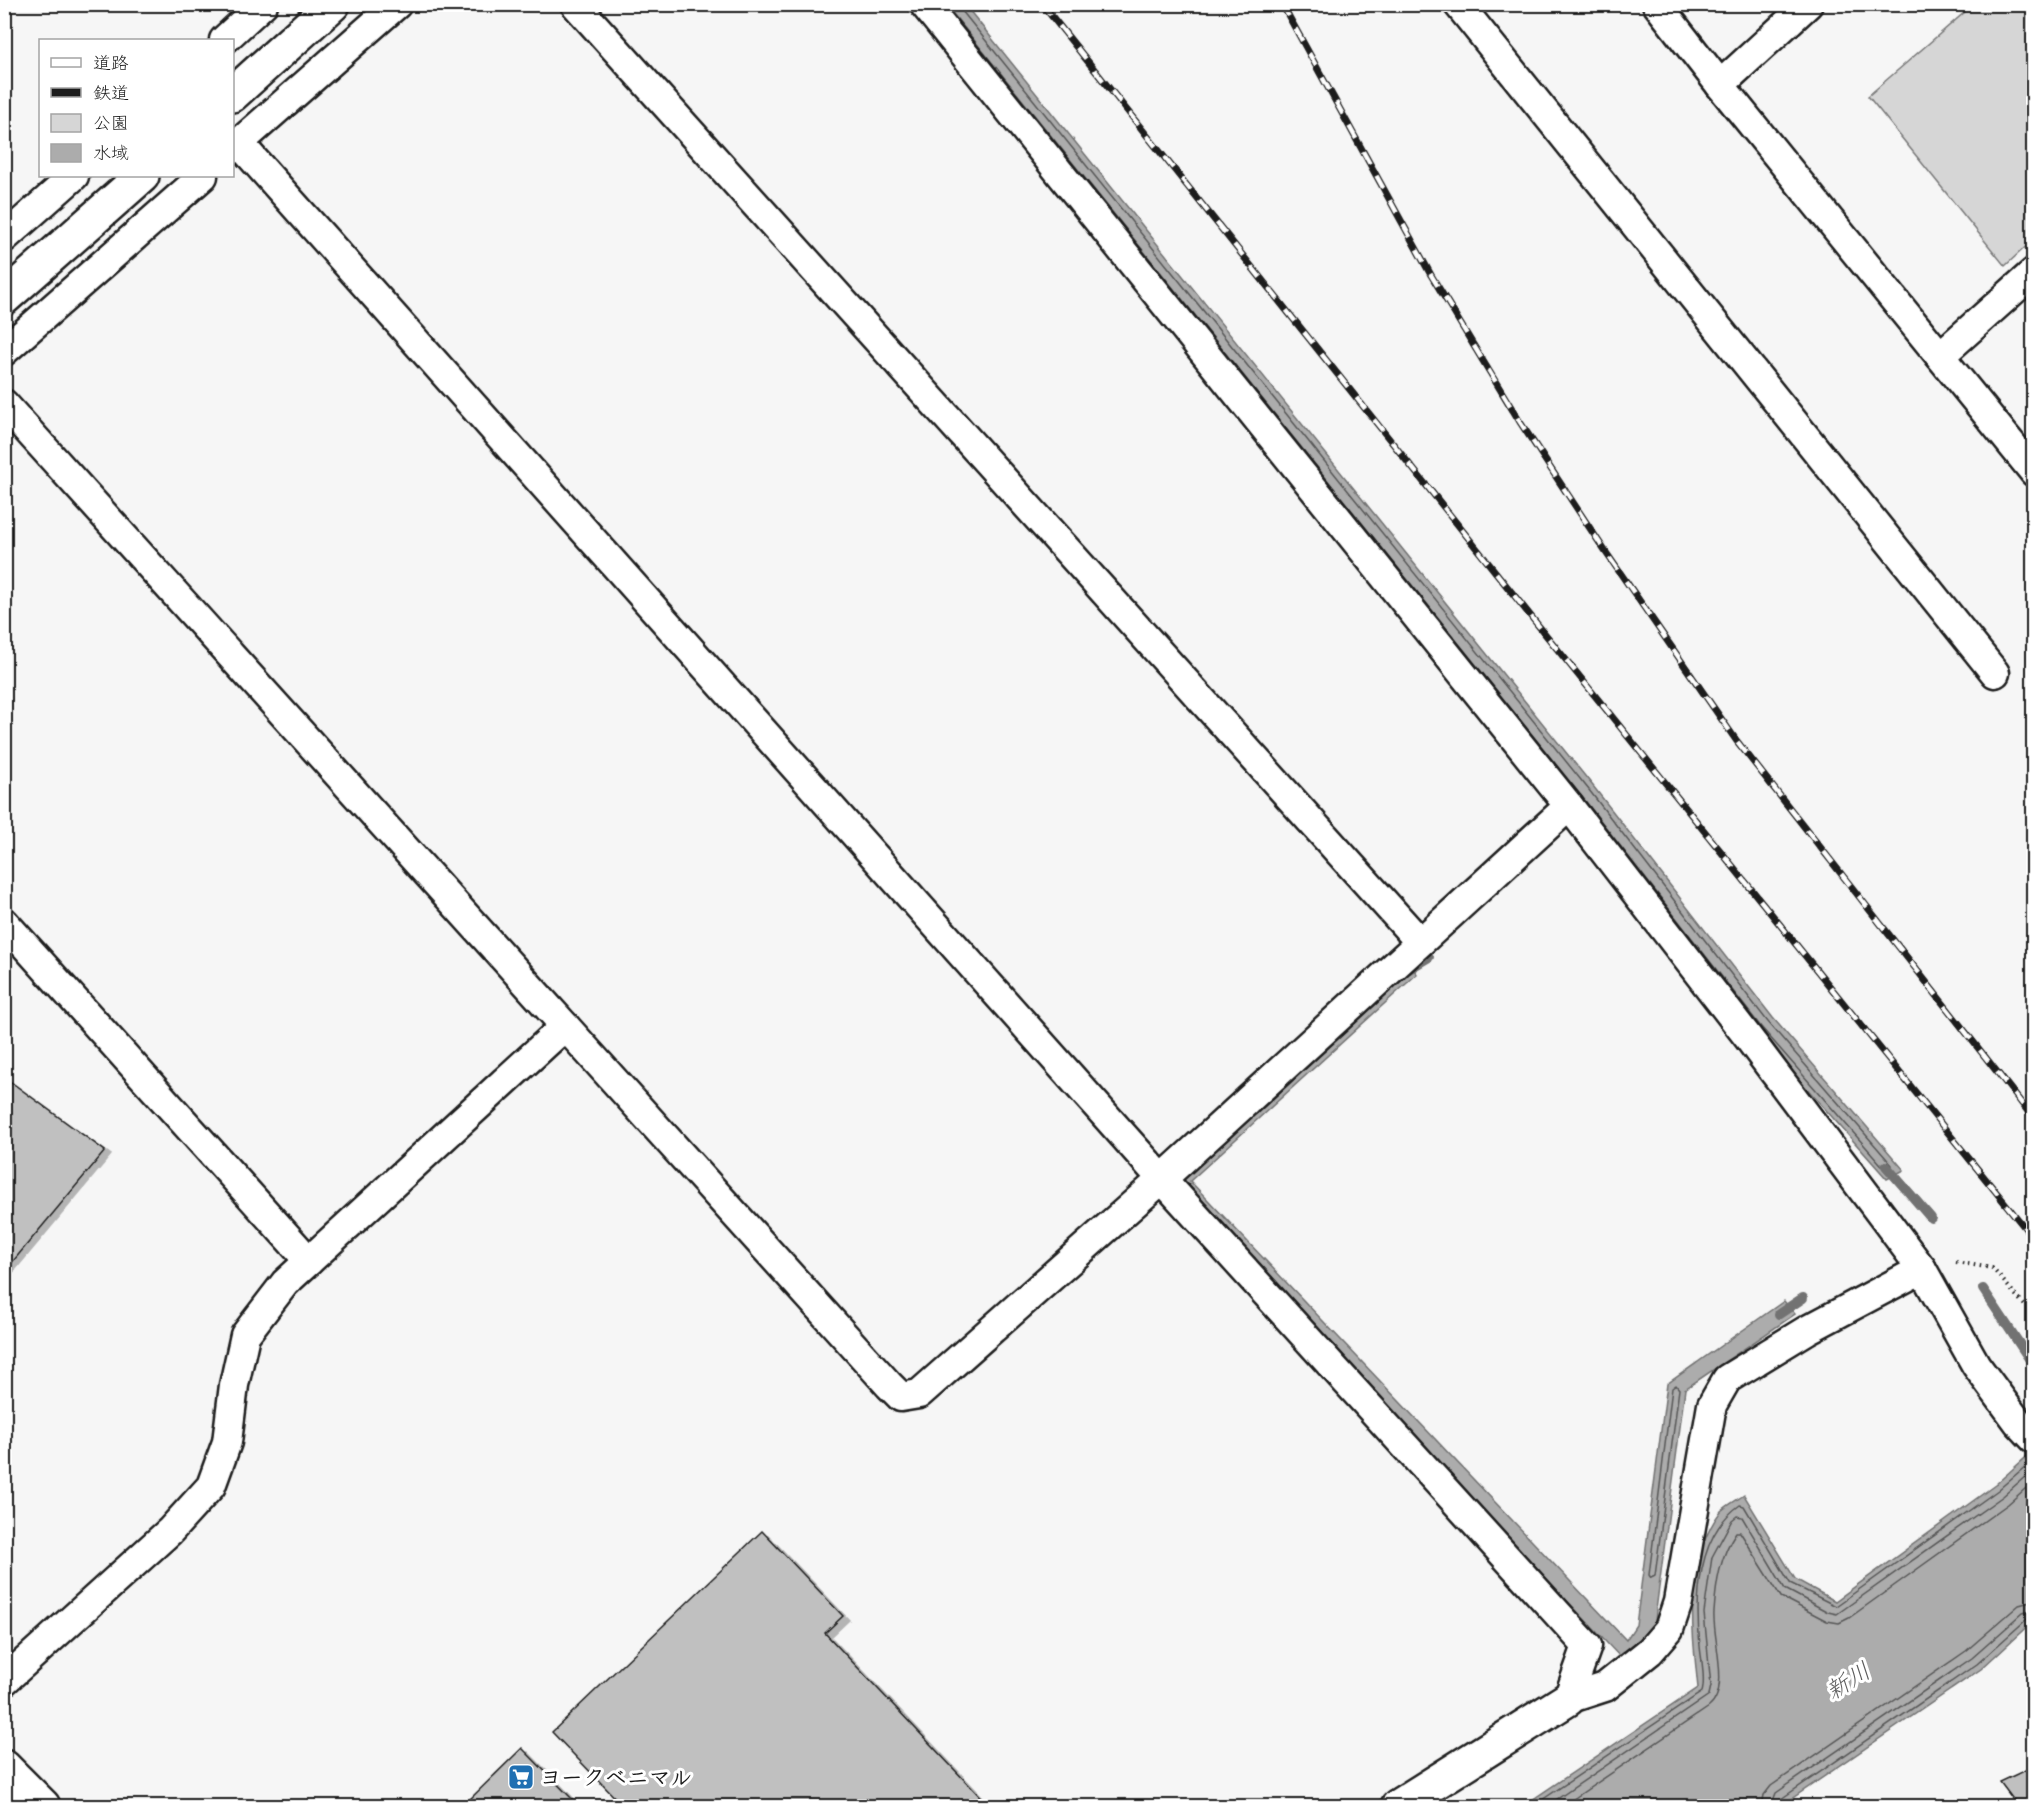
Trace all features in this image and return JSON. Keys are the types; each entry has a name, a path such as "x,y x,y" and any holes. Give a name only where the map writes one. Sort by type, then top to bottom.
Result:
{"street":[{"path":"225,39 263,4"},
{"path":"234,93 333,4"},
{"path":"397,4 236,146 1162,1179 1587,1646 1568,1699"},
{"path":"575,4 1419,941"},
{"path":"924,4 1569,806 1740,1027 1922,1269 1976,1365 2026,1431"},
{"path":"1458,4 1995,673"},
{"path":"1657,4 2034,472"},
{"path":"1720,85 1808,4"},
{"path":"4,238 73,177"},
{"path":"4,298 141,177"},
{"path":"4,351 202,177"},
{"path":"1940,356 2034,272"},
{"path":"4,405 901,1396 919,1394 1162,1179 1419,941 1569,806"},
{"path":"4,922 309,1261"},
{"path":"4,1681 170,1531 212,1486 227,1442 234,1385 245,1335 285,1282 565,1026"},
{"path":"1398,1806 1568,1699 1605,1687 1650,1651 1669,1629 1678,1602 1712,1405 1727,1379 1807,1330 1922,1269"},
{"path":"4,1767 43,1806"}],"path":[{"path":"1922,1269 1943,1259 1992,1268 2028,1309"}],"green space":[{"path":"1973,5 2033,5 2033,240 2005,266 1868,96"}],"water":[{"path":"937,5 965,5 1593,786 1773,1018 1904,1170 1887,1179 1756,1031"},
{"path":"1407,959 1417,974 1190,1181 1626,1640 1636,1625 1667,1384 1784,1301 1795,1314 1685,1389 1656,1610 1655,1623 1657,1624 1622,1659 1171,1180"},
{"name":"新川","path":"2033,1451 2033,1621 1981,1669 1781,1806 1523,1806 1698,1688 1693,1620 1695,1574 1709,1531 1721,1511 1729,1505 1744,1495 1795,1579 1835,1601 1995,1485"}],"building":[{"path":"4,1077 105,1151 4,1272"},
{"path":"762,1531 843,1616 825,1633 989,1806 623,1806 552,1732"},
{"name":"ヨークベニマル","path":"522,1748 579,1806 463,1806"},
{"path":"2034,1766 2034,1806 2018,1806 2000,1782"}],"waterway":[{"path":"1409,969 1429,957"},
{"path":"1886,1166 1931,1218"},
{"path":"1983,1289 2034,1366"},
{"path":"1779,1314 1803,1298"}],"railway":[{"path":"1042,4 1533,619 2034,1239"},
{"path":"1282,4 1431,275 1520,422 1605,551 1736,740 2034,1119"}],"place":[{"name":"ヨークベニマル","path":"521,1777"}]}
